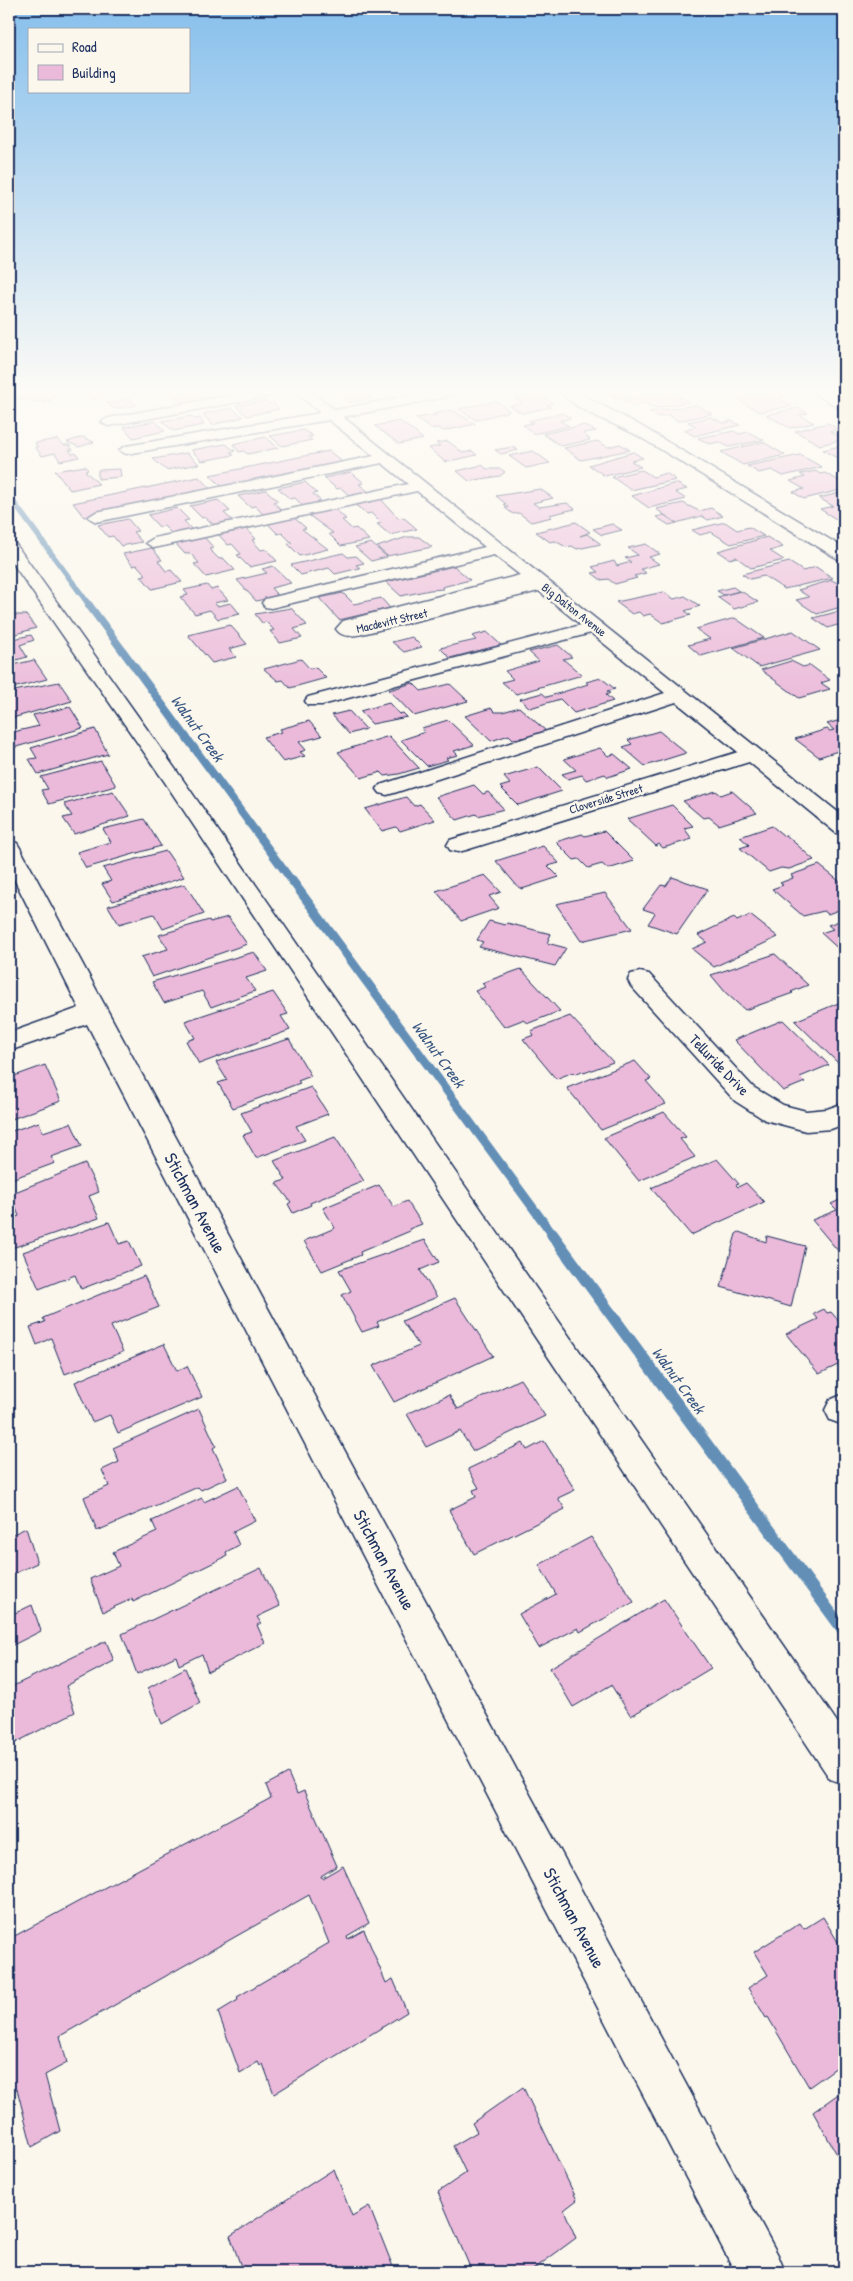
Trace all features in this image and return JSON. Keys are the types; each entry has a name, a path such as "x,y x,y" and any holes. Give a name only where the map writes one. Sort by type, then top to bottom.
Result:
{"street":[{"path":"96,518 191,498"},
{"path":"154,543 362,498"},
{"name":"Big Dalton Avenue","path":"435,498 844,828"},
{"path":"747,498 844,555"},
{"path":"9,546 174,780 844,1765"},
{"path":"271,603 497,549"},
{"name":"Macdevitt Street","path":"537,581 362,629 350,631 345,629 349,625 537,581"},
{"path":"315,701 595,627"},
{"path":"387,789 680,695"},
{"name":"Cloverside Street","path":"458,845 753,754"},
{"name":"Stichman Avenue","path":"9,848 761,2272"},
{"name":"Telluride Drive","path":"640,980 744,1094 775,1113 806,1122 831,1119 844,1113"},
{"path":"9,1042 94,1012"}],"building":[{"path":"95,498 175,498 84,517 73,503"},
{"path":"241,498 275,498 278,501 273,502 283,511 264,515 255,506 250,507"},
{"path":"295,498 318,498 323,503 304,507"},
{"path":"380,498 398,518 403,517 417,529 390,535 377,524 381,523 371,513 367,514 354,504"},
{"path":"499,498 551,498 533,503 539,507 567,503 575,509 549,515 552,517 531,522 519,513 513,514 505,508 508,507 504,504 506,504"},
{"path":"635,498 686,499 649,508"},
{"path":"820,498 844,498 844,516 836,519 820,509 833,506"},
{"path":"218,500 230,511 224,513 234,522 215,526 205,517 202,518 190,506"},
{"path":"683,503 699,511 711,508 723,516 708,520 702,516 676,523 656,509"},
{"path":"177,508 189,520 184,521 193,531 173,535 164,526 159,527 148,515"},
{"path":"334,508 346,519 342,520 352,529 356,528 369,540 341,546 329,534 333,533 307,514"},
{"path":"664,515 677,523 669,525 656,517"},
{"path":"293,517 306,528 302,529 328,549 300,556 288,544 292,543 282,533 278,534 267,523"},
{"path":"128,519 138,531 133,532 142,542 121,546 113,536 108,537 98,525"},
{"path":"576,522 590,532 580,536 587,534 601,544 577,549 572,546 566,547 555,541 550,542 536,532"},
{"path":"725,522 737,530 749,527 764,536 731,544 711,532 700,535 692,530"},
{"path":"612,524 622,530 602,535 593,529"},
{"path":"245,527 256,539 252,540 261,550 266,549 277,561 249,567 237,555 241,554 232,544 228,545 217,533"},
{"path":"203,536 214,548 209,549 219,559 223,558 235,570 206,577 194,564 199,563 190,553 185,554 175,543"},
{"path":"407,537 419,537 432,547 387,556 377,547"},
{"path":"767,537 783,547 770,551 784,560 751,568 736,557 730,559 718,551"},
{"path":"371,543 387,557 371,561 355,547"},
{"path":"646,544 660,554 649,557 659,564 641,569 646,573 634,576 637,578 615,584 608,579 601,580 592,573 598,572 592,567 614,561 617,566 631,562 625,558 638,555 628,548"},
{"path":"152,548 162,560 158,561 166,571 171,570 182,582 152,589 141,576 146,575 137,565 133,566 123,554"},
{"path":"343,553 348,557 356,556 364,563 356,565 360,568 335,574 329,568 301,575 291,565"},
{"path":"789,562 803,571 816,567 833,578 784,589 764,576 750,579 742,574"},
{"path":"273,566 291,583 271,588 278,596 256,601 237,580 267,573 262,569"},
{"path":"454,566 470,580 442,587 443,589 401,596 386,582"},
{"path":"832,580 844,587 844,595 840,597 844,600 844,606 817,614 796,600 809,597 798,590"},
{"path":"207,585 211,590 217,588 228,600 214,603 217,606 231,603 240,614 218,619 210,610 195,614 180,597 188,595 184,590"},
{"path":"733,587 739,591 724,595 717,591"},
{"path":"741,591 758,602 734,609 717,597"},
{"path":"664,592 674,599 685,596 700,606 685,611 691,615 663,623 650,614 643,616 639,612 632,614 616,602"},
{"path":"343,593 354,604 381,598 390,608 339,620 319,598"},
{"path":"291,608 307,625 294,629 302,638 280,643 270,631 274,630 266,622 262,623 255,614"},
{"path":"844,610 844,630 837,625 828,628 813,618"},
{"path":"9,615 26,615 36,628 9,636"},
{"path":"735,618 764,638 701,656 688,645 710,639 696,629"},
{"path":"230,625 247,644 229,649 236,657 212,663 188,635"},
{"path":"793,631 820,650 759,667 733,648"},
{"path":"487,632 501,645 450,658 440,648 476,640 472,636"},
{"path":"31,635 34,640 20,645 27,657 9,662 9,640"},
{"path":"412,637 422,647 404,652 392,642"},
{"path":"558,645 572,657 563,659 582,675 516,694 502,682 513,679 505,671 539,661 529,652"},
{"path":"301,659 310,669 315,667 326,678 290,688 283,680 278,681 264,669"},
{"path":"34,660 47,679 9,689 9,666"},
{"path":"791,661 803,667 810,665 830,680 821,683 830,689 799,698 761,670"},
{"path":"601,678 615,689 607,691 610,693 606,695 613,701 574,713 560,699 530,708 520,699 542,693 547,697"},
{"path":"59,682 72,701 9,719 9,692"},
{"path":"413,683 421,691 450,684 468,701 414,716 389,690"},
{"path":"389,703 399,714 403,713 407,717 372,724 360,711"},
{"path":"70,707 83,728 16,747 9,733 39,726 33,715"},
{"path":"519,707 546,731 528,737 513,739 509,735 491,741 465,716 491,708 495,712 503,712"},
{"path":"349,711 366,729 349,734 332,715"},
{"path":"844,719 844,749 819,757 795,739 827,729 830,731 834,730 827,724"},
{"path":"448,720 474,745 454,751 458,755 446,758 448,760 427,766 401,740 425,732 422,728"},
{"path":"309,721 322,736 299,742 306,750 300,752 305,756 283,762 263,737 282,732 280,729"},
{"path":"95,729 108,754 38,774 29,759 37,758 31,748"},
{"path":"659,731 686,753 645,766 623,747 632,744 628,740"},
{"path":"389,736 419,768 385,776 381,772 361,778 338,752"},
{"path":"600,748 608,756 614,754 632,769 608,777 605,774 586,780 582,775 568,779 562,774 576,770 564,759"},
{"path":"101,761 116,786 49,804 41,790 48,789 41,777"},
{"path":"538,767 562,791 518,805 500,787 510,784 504,777"},
{"path":"474,785 483,794 488,792 504,809 478,816 476,814 457,820 436,797"},
{"path":"113,791 130,816 74,834 63,818 72,816 64,804"},
{"path":"716,791 721,795 732,791 757,813 719,825 709,817 703,818 683,801"},
{"path":"406,797 414,806 420,804 435,820 400,831 396,827 382,831 365,809"},
{"path":"672,805 693,826 684,828 692,839 663,848 659,844 656,846 627,819"},
{"path":"144,819 161,846 86,868 77,852 111,842 103,829"},
{"path":"772,826 784,836 786,835 814,860 789,869 781,868 769,872 740,848 749,845 740,837"},
{"path":"604,831 634,861 608,869 602,864 588,868 579,859 574,860 556,842 582,834 585,836"},
{"path":"543,846 559,863 548,866 559,877 522,889 518,887 496,861"},
{"path":"166,851 184,877 113,901 102,884 111,881 103,868"},
{"path":"819,865 844,885 844,908 828,914 824,911 803,916 772,889 783,885 780,883 793,878 791,875"},
{"path":"485,875 501,892 489,896 499,908 461,921 436,891"},
{"path":"672,877 708,889 677,934 648,924 655,913 643,909 661,885 666,886"},
{"path":"185,884 204,914 163,929 154,914 119,924 108,906"},
{"path":"605,893 632,929 581,941 556,904"},
{"path":"750,915 778,937 714,967 692,949 707,942 698,935 734,918 737,921"},
{"path":"228,917 247,944 152,977 141,957 168,949 159,935 209,920 210,922"},
{"path":"844,917 844,954 821,933 833,929 828,925 842,920 840,918"},
{"path":"489,921 505,925 507,923 551,934 547,943 566,948 555,966 479,947 483,942 477,940"},
{"path":"254,952 267,971 246,978 255,991 211,1007 202,991 164,1003 152,982"},
{"path":"775,954 808,985 791,992 793,993 745,1010 726,993 711,975"},
{"path":"521,969 560,1011 529,1023 522,1020 504,1027 475,991 485,987 482,983"},
{"path":"273,992 288,1014 281,1016 290,1030 199,1064 186,1041 195,1038 185,1021"},
{"path":"841,1002 844,1006 844,1062 839,1064 795,1021"},
{"path":"570,1016 613,1062 584,1073 582,1071 575,1074 573,1072 556,1079 523,1039 534,1035 531,1031"},
{"path":"783,1020 829,1065 800,1077 805,1082 783,1091 734,1040"},
{"path":"289,1039 311,1076 298,1081 300,1083 233,1108 218,1083 227,1080 216,1062"},
{"path":"635,1061 651,1079 646,1081 666,1104 601,1130 567,1088"},
{"path":"45,1065 61,1101 9,1120 9,1078"},
{"path":"311,1087 328,1114 296,1126 305,1140 256,1158 243,1135 252,1132 241,1113"},
{"path":"664,1112 686,1137 680,1139 695,1157 639,1181 604,1138"},
{"path":"39,1122 43,1132 71,1123 82,1146 51,1157 55,1163 9,1180 9,1132"},
{"path":"335,1137 364,1181 310,1203 311,1205 293,1213 288,1204 291,1202 276,1183 286,1180 274,1161"},
{"path":"717,1159 739,1184 736,1185 738,1187 746,1183 764,1202 691,1235 651,1188"},
{"path":"85,1164 99,1192 89,1196 99,1218 9,1249 9,1220 19,1216 10,1194"},
{"path":"379,1185 394,1207 407,1201 422,1224 360,1252 361,1255 322,1271 304,1241 335,1228 323,1208"},
{"path":"844,1198 844,1258 812,1220 837,1210 831,1204"},
{"path":"109,1222 119,1244 129,1241 141,1266 81,1289 75,1275 39,1289 23,1252"},
{"path":"739,1232 766,1242 767,1236 805,1246 791,1307 721,1287 736,1234"},
{"path":"425,1240 439,1262 420,1270 437,1297 377,1322 379,1326 362,1332 342,1295 351,1291 339,1270"},
{"path":"144,1276 159,1307 111,1326 123,1352 65,1374 51,1338 37,1345 30,1327 45,1322 43,1318"},
{"path":"455,1298 493,1356 394,1402 373,1366 419,1346 402,1321"},
{"path":"824,1309 827,1313 831,1312 844,1327 844,1362 819,1374 786,1334 818,1319 814,1314"},
{"path":"164,1344 177,1371 187,1366 202,1397 118,1433 110,1415 92,1422 75,1382"},
{"path":"520,1379 545,1416 473,1451 460,1431 426,1447 407,1414 449,1395 458,1409"},
{"path":"199,1409 216,1446 213,1448 227,1478 201,1490 198,1487 97,1531 84,1497 109,1486 102,1470 119,1462 113,1448"},
{"path":"544,1441 575,1490 558,1498 565,1509 474,1554 449,1510 476,1497 473,1490 479,1488 468,1469 523,1443 527,1450"},
{"path":"238,1486 255,1521 233,1532 239,1545 226,1552 227,1556 133,1602 132,1599 103,1612 90,1579 119,1566 113,1552 157,1532 152,1521 202,1498 204,1502"},
{"path":"26,1528 37,1563 9,1576 9,1536"},
{"path":"591,1537 634,1602 580,1632 578,1628 539,1648 519,1614 556,1594 539,1565"},
{"path":"261,1568 280,1606 257,1617 261,1623 257,1625 265,1643 208,1672 202,1654 179,1665 176,1656 137,1674 122,1634"},
{"path":"664,1599 711,1668 631,1716 611,1685 573,1707 550,1668"},
{"path":"32,1605 41,1631 9,1647 9,1616"},
{"path":"106,1641 114,1661 66,1686 75,1712 15,1743 9,1728 9,1688"},
{"path":"185,1668 200,1703 162,1724 148,1688"},
{"path":"288,1773 297,1794 304,1791 337,1866 321,1876 322,1878 343,1866 369,1923 347,1936 348,1939 364,1930 386,1983 393,1979 407,2012 274,2094 263,2064 260,2066 258,2062 240,2073 218,2012 238,2000 237,1997 329,1943 309,1895 60,2036 67,2063 45,2075 60,2131 32,2147 17,2089 9,2094 9,1939 271,1798 266,1785"},
{"path":"823,1917 838,1942 844,1938 844,2062 809,2087 768,2017 766,2018 748,1988 768,1975 754,1952 800,1923 804,1929"},
{"path":"523,2087 577,2200 564,2210 576,2238 530,2272 472,2272 438,2192 466,2173 453,2146 477,2132 472,2123"},
{"path":"844,2090 844,2167 813,2112"},
{"path":"334,2169 352,2216 369,2206 395,2272 243,2272 230,2236"}],"waterway":[{"name":"Walnut Creek","path":"11,498 90,606"},
{"name":"Walnut Creek","path":"89,605 292,881"},
{"name":"Walnut Creek","path":"291,879 553,1235"},
{"name":"Walnut Creek","path":"552,1234 844,1631"}]}
